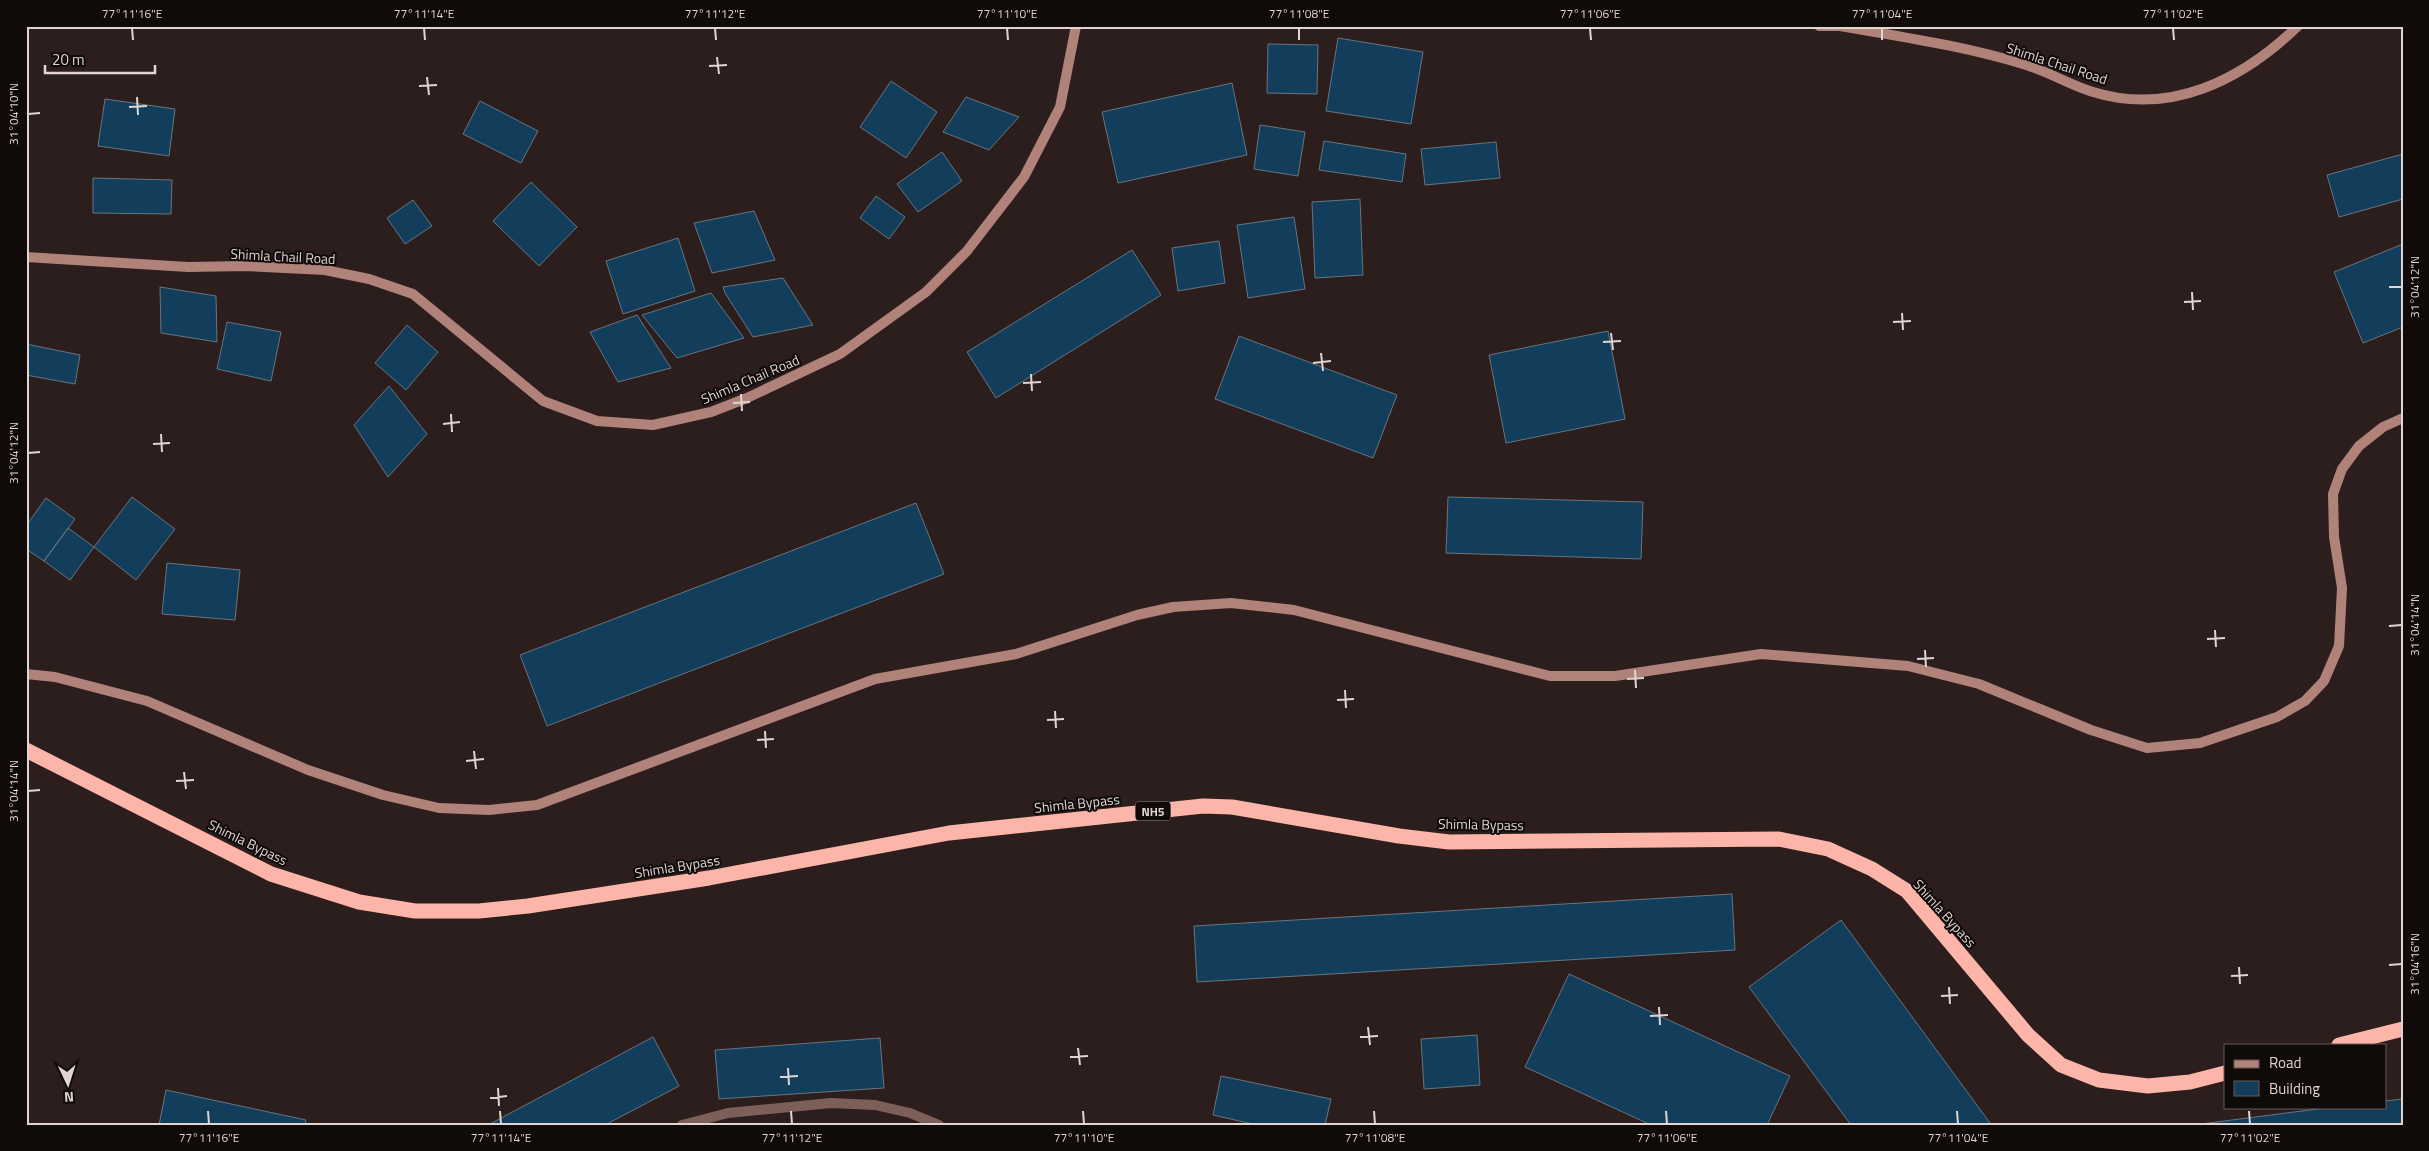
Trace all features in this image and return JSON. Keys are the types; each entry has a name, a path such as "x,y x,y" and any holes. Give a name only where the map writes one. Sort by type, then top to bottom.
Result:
{"highway":[{"name":"Shimla Bypass","path":"26,750 271,874 359,902 415,911 479,911 528,906 709,878 950,833 1203,806 1232,807 1400,836 1449,842 1779,839 1828,849 1872,869 1907,891 2028,1034 2061,1064 2099,1080 2148,1086 2190,1082 2224,1074"},
{"path":"2343,1044 2403,1029"}],"main road":[{"name":"Shimla Chail Road","path":"26,257 188,267 246,266 325,270 369,279 413,294 543,401 597,421 653,425 711,412 747,398 840,354 926,292 966,251 1024,177 1060,107 1076,26"},
{"name":"Shimla Chail Road","path":"1819,26 1840,26 1970,50 2027,65 2093,92 2137,100 2185,94 2220,84 2278,46 2298,26"},
{"path":"26,674 55,678 147,702 308,770 383,795 439,808 489,810 537,805 546,802 875,679 1016,654 1130,617 1174,606 1231,602 1294,610 1550,676 1615,676 1761,654 1908,666 1979,684 2091,730 2147,748 2200,743 2277,717 2305,701 2324,681 2339,646 2342,588 2334,537 2333,494 2342,469 2359,446 2383,427 2403,418"}],"street":[{"path":"682,1125 728,1113 831,1103 874,1105 910,1113 939,1125"}],"building":[{"path":"1338,38 1423,52 1411,124 1326,111"},
{"path":"1268,44 1318,45 1317,94 1267,93"},
{"path":"891,81 937,112 906,158 860,127"},
{"path":"1232,83 1247,155 1118,183 1102,112"},
{"path":"966,97 1019,117 989,150 943,132"},
{"path":"105,99 175,109 169,156 98,146"},
{"path":"480,101 538,131 521,163 463,134"},
{"path":"1260,125 1305,132 1298,176 1254,169"},
{"path":"1324,141 1406,154 1402,182 1319,170"},
{"path":"1496,142 1500,178 1425,185 1421,149"},
{"path":"942,152 962,181 918,212 897,184"},
{"path":"2403,154 2403,199 2339,217 2327,175"},
{"path":"93,178 172,180 171,214 93,213"},
{"path":"531,182 577,227 539,266 493,221"},
{"path":"876,196 905,217 889,239 860,218"},
{"path":"1360,199 1363,275 1315,278 1312,202"},
{"path":"413,200 432,226 405,244 387,218"},
{"path":"754,211 775,260 712,273 694,223"},
{"path":"1294,217 1305,289 1248,298 1237,225"},
{"path":"678,238 695,291 623,314 606,261"},
{"path":"1219,241 1225,283 1178,291 1172,248"},
{"path":"2403,244 2403,327 2363,343 2334,272"},
{"path":"1132,250 1161,295 996,398 967,352"},
{"path":"783,278 813,325 753,337 723,287"},
{"path":"160,287 216,296 217,342 161,333"},
{"path":"711,293 744,338 677,358 642,315"},
{"path":"637,315 671,368 618,382 590,332"},
{"path":"227,322 281,332 271,381 217,369"},
{"path":"407,325 438,352 406,390 375,363"},
{"path":"1608,331 1625,419 1506,443 1489,355"},
{"path":"1239,336 1397,395 1373,458 1215,399"},
{"path":"26,344 80,355 75,384 26,375"},
{"path":"389,386 427,434 388,477 354,425"},
{"path":"132,497 175,529 136,580 94,547"},
{"path":"1448,497 1643,502 1641,559 1446,553"},
{"path":"46,498 75,519 44,561 26,549 26,526"},
{"path":"916,503 944,574 547,726 520,655"},
{"path":"68,528 94,547 70,580 44,561"},
{"path":"167,563 240,570 235,620 162,614"},
{"path":"1732,894 1735,950 1197,982 1194,926"},
{"path":"1841,920 1990,1123 1987,1125 1851,1125 1749,987"},
{"path":"1569,974 1790,1076 1767,1125 1651,1125 1525,1067"},
{"path":"1477,1035 1480,1085 1424,1089 1421,1039"},
{"path":"653,1037 679,1086 605,1125 488,1125"},
{"path":"880,1038 884,1088 719,1099 715,1050"},
{"path":"1221,1076 1331,1099 1325,1125 1257,1125 1213,1115"},
{"path":"166,1090 306,1120 305,1125 159,1125"},
{"path":"2403,1099 2403,1125 2193,1125 2325,1108 2386,1108 2386,1101"}]}
